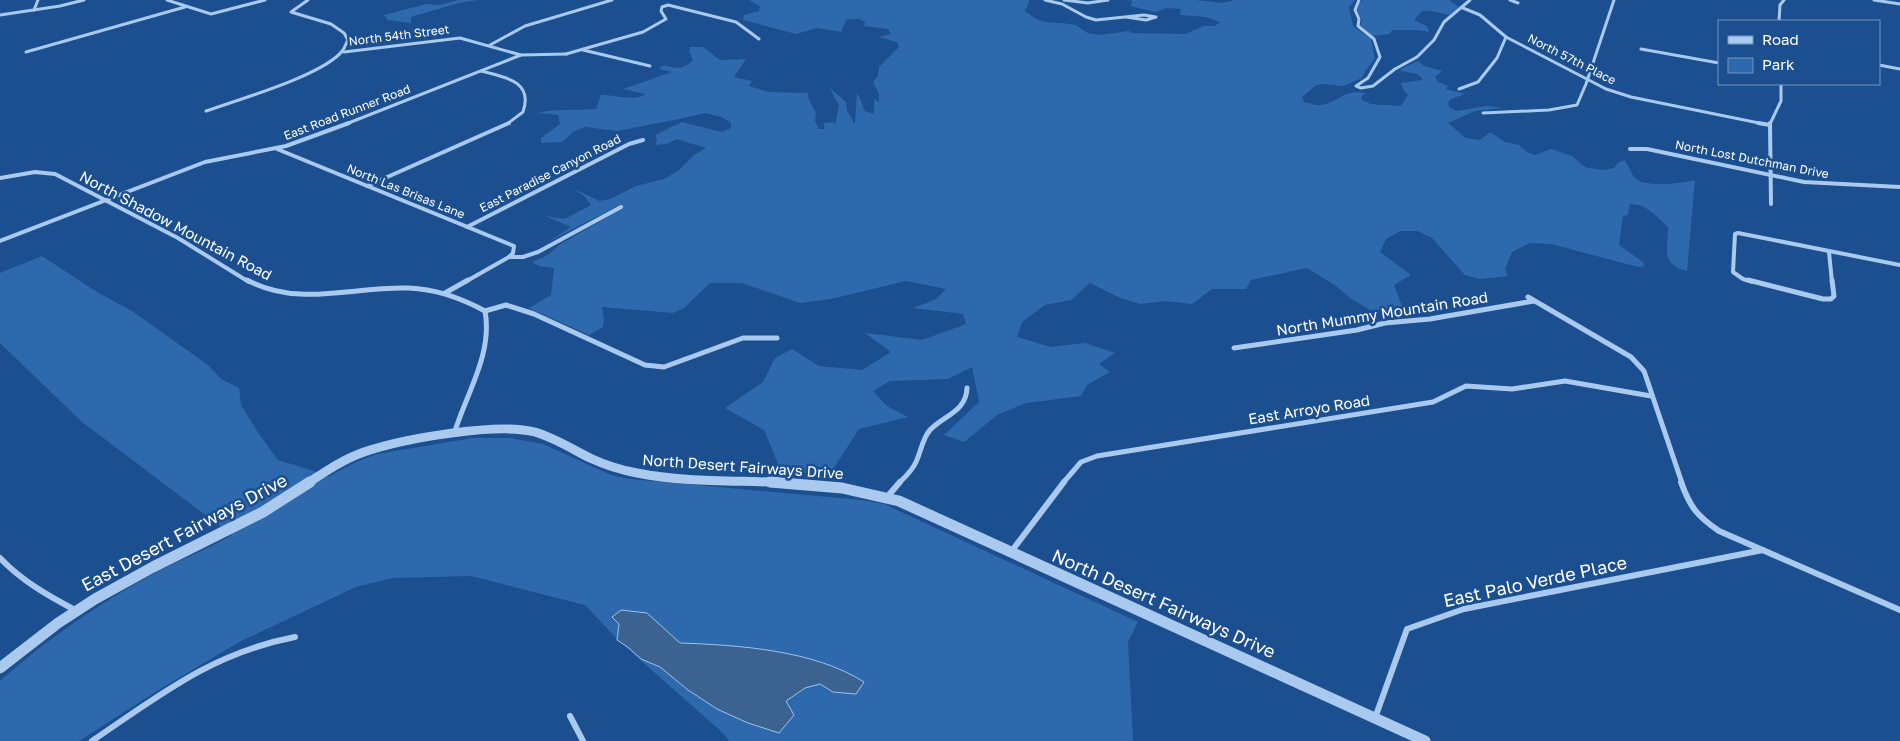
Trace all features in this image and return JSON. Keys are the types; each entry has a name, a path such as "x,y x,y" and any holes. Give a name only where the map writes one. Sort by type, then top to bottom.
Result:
{"street":[{"path":"34,10 38,0"},
{"path":"0,15 84,0"},
{"path":"167,0 211,14 265,0"},
{"name":"North 54th Street","path":"308,0 291,12 343,30 348,40 344,52 454,38 489,45 521,55"},
{"path":"489,45 525,26 612,0"},
{"path":"1045,0 1063,5 1086,18 1105,20 1126,17 1147,15 1156,18 1146,20 1126,17"},
{"path":"1064,0 1088,3 1108,0"},
{"path":"1359,0 1355,10 1359,19 1358,26 1374,39 1380,57 1368,78 1358,85 1357,88 1374,86 1395,69 1417,57 1434,40 1444,22 1463,8 1470,0"},
{"path":"1510,0 1518,3"},
{"path":"1483,113 1537,111 1572,106 1579,102 1614,0"},
{"path":"1780,20 1780,5 1784,0"},
{"path":"1874,0 1900,4"},
{"name":"East Road Runner Road","path":"0,241 216,159 277,149 298,143 521,55 540,58 567,54 642,32 666,19 661,11 662,7 668,5 736,22 759,39"},
{"path":"26,52 185,7"},
{"name":"North 57th Place","path":"1463,8 1480,15 1506,37 1606,89 1631,98 1770,125"},
{"path":"1459,89 1478,82 1497,58 1506,37"},
{"path":"1641,49 1718,63"},
{"path":"582,50 650,66"},
{"path":"206,111 300,78 326,65 344,52"},
{"path":"1880,66 1900,69"},
{"path":"367,186 513,121 522,114 524,111 525,91 521,85 481,71"},
{"path":"1771,204 1770,125 1772,116 1779,108 1781,101 1781,85"},
{"name":"East Paradise Canyon Road","path":"467,227 629,144 643,140"},
{"name":"North Lost Dutchman Drive","path":"1630,148 1820,184 1900,187"},
{"name":"North Las Brisas Lane","path":"277,149 514,246 513,253 509,257"},
{"name":"North Shadow Mountain Road","path":"0,178 22,173 51,173 195,248 258,285 274,292 298,295 410,287 444,293 485,311"},
{"path":"444,293 509,257 523,257 538,252 621,207"},
{"path":"1829,252 1834,296 1831,299 1743,279 1733,272 1734,234 1738,233 1900,265"},
{"path":"1528,296 1636,360 1644,371 1691,508 1701,520 1763,550 1900,610"},
{"name":"North Mummy Mountain Road","path":"1234,348 1357,330 1392,322 1430,319 1534,301"},
{"path":"454,434 457,420 485,347 488,325 485,311 506,305 534,314 645,365 664,367 743,338 778,338"},
{"name":"East Arroyo Road","path":"1011,553 1075,467 1081,462 1097,456 1433,402 1466,386 1512,389 1538,384 1574,381 1651,396"},
{"path":"887,498 892,489 914,467 929,432 962,406 968,395 967,388"},
{"name":"North Desert Fairways Drive","path":"454,434 524,430 554,439 593,459 632,473 661,477 824,487 870,493 887,498 955,526 1425,741"},
{"name":"East Desert Fairways Drive","path":"0,668 76,611 135,576 256,516 350,458 385,446 454,434"},
{"name":"East Palo Verde Place","path":"1375,718 1407,629 1464,609 1763,550"},
{"path":"0,558 13,572 36,589 76,611"},
{"path":"92,741 216,661 248,647 295,637"},
{"path":"570,716 583,741"}],"green space":[{"path":"459,0 478,0 459,3 411,17 411,23 388,20 384,15 426,4 440,5"},
{"path":"749,0 1029,0 1027,8 1024,10 1037,19 1075,25 1088,33 1099,35 1129,31 1132,33 1185,34 1204,26 1215,26 1220,22 1206,17 1180,15 1181,9 1167,8 1155,12 1131,6 1131,0 1195,0 1222,3 1235,0 1355,0 1349,7 1353,26 1371,39 1375,59 1362,78 1343,86 1322,84 1315,86 1302,97 1304,102 1320,105 1326,104 1351,93 1358,92 1366,93 1361,97 1362,100 1371,104 1401,106 1408,95 1401,83 1422,80 1422,78 1417,74 1401,71 1401,69 1418,61 1424,66 1442,71 1435,77 1438,82 1448,86 1446,89 1465,94 1451,99 1448,103 1449,107 1456,111 1487,106 1503,108 1475,111 1448,123 1466,138 1480,140 1490,132 1505,142 1519,145 1527,152 1535,155 1551,149 1572,156 1588,168 1603,170 1614,168 1619,162 1625,160 1634,177 1646,183 1663,184 1695,180 1687,271 1678,268 1669,260 1667,255 1668,227 1647,208 1630,204 1628,215 1623,216 1619,245 1643,262 1645,266 1638,267 1551,244 1530,243 1512,252 1505,269 1508,276 1480,279 1465,275 1431,237 1417,231 1400,231 1386,239 1380,252 1411,275 1394,285 1402,306 1400,313 1370,310 1307,268 1251,280 1246,289 1212,289 1192,304 1165,301 1140,304 1120,298 1090,283 1071,300 1045,305 1022,322 1017,337 1051,347 1085,343 1115,353 1099,364 1110,372 1087,385 1081,396 1026,403 997,415 964,442 944,435 979,402 972,367 948,379 890,381 873,391 887,406 908,417 859,429 832,471 812,475 779,466 764,430 725,408 763,382 775,358 792,349 819,366 862,370 891,352 865,333 922,340 966,324 963,314 913,308 936,299 946,289 906,281 831,299 800,303 742,283 710,283 684,308 673,313 602,307 603,327 589,335 529,308 551,295 554,268 539,266 532,262 548,255 559,245 623,208 618,206 546,243 571,227 545,216 565,219 591,205 585,197 573,188 599,201 610,199 636,186 664,179 679,170 694,155 706,148 677,139 667,144 655,145 657,141 655,135 682,122 722,132 731,128 731,123 722,117 705,113 617,131 585,127 573,132 562,142 541,143 541,138 560,124 558,115 538,113 596,109 601,95 643,96 645,94 623,89 672,72 659,69 664,65 676,68 686,66 693,60 689,51 690,47 703,47 720,60 746,59 734,77 752,81 749,86 769,92 808,93 809,100 816,113 815,121 819,129 824,129 824,123 833,122 835,125 839,105 829,87 846,102 847,111 855,124 857,92 865,111 874,114 874,99 879,102 879,94 873,82 878,76 879,67 899,47 897,42 879,37 891,34 888,29 864,26 865,22 863,20 854,19 846,20 841,32 817,28 796,34 743,20 744,15 759,11 760,6"},
{"path":"1364,0 1449,0 1459,7 1449,15 1422,11 1414,20 1427,26 1429,32 1392,30 1390,34 1372,36 1360,25 1362,20 1357,10 1360,2"},
{"path":"42,256 97,292 132,311 208,365 221,379 239,388 241,405 278,460 328,477 354,463 377,454 473,438 510,438 543,444 611,475 630,479 862,500 884,504 1138,622 1128,642 1133,741 729,741 725,735 619,641 585,605 471,576 394,578 356,587 239,642 79,741 0,741 0,681 52,638 127,589 232,535 82,422 0,343 0,273"}],"shaded area":[{"path":"621,610 647,613 680,643 726,645 799,656 844,671 864,682 856,694 833,692 820,684 805,688 786,701 794,715 779,733 748,723 717,709 688,690 660,667 641,659 617,640 619,624 612,617"}]}
